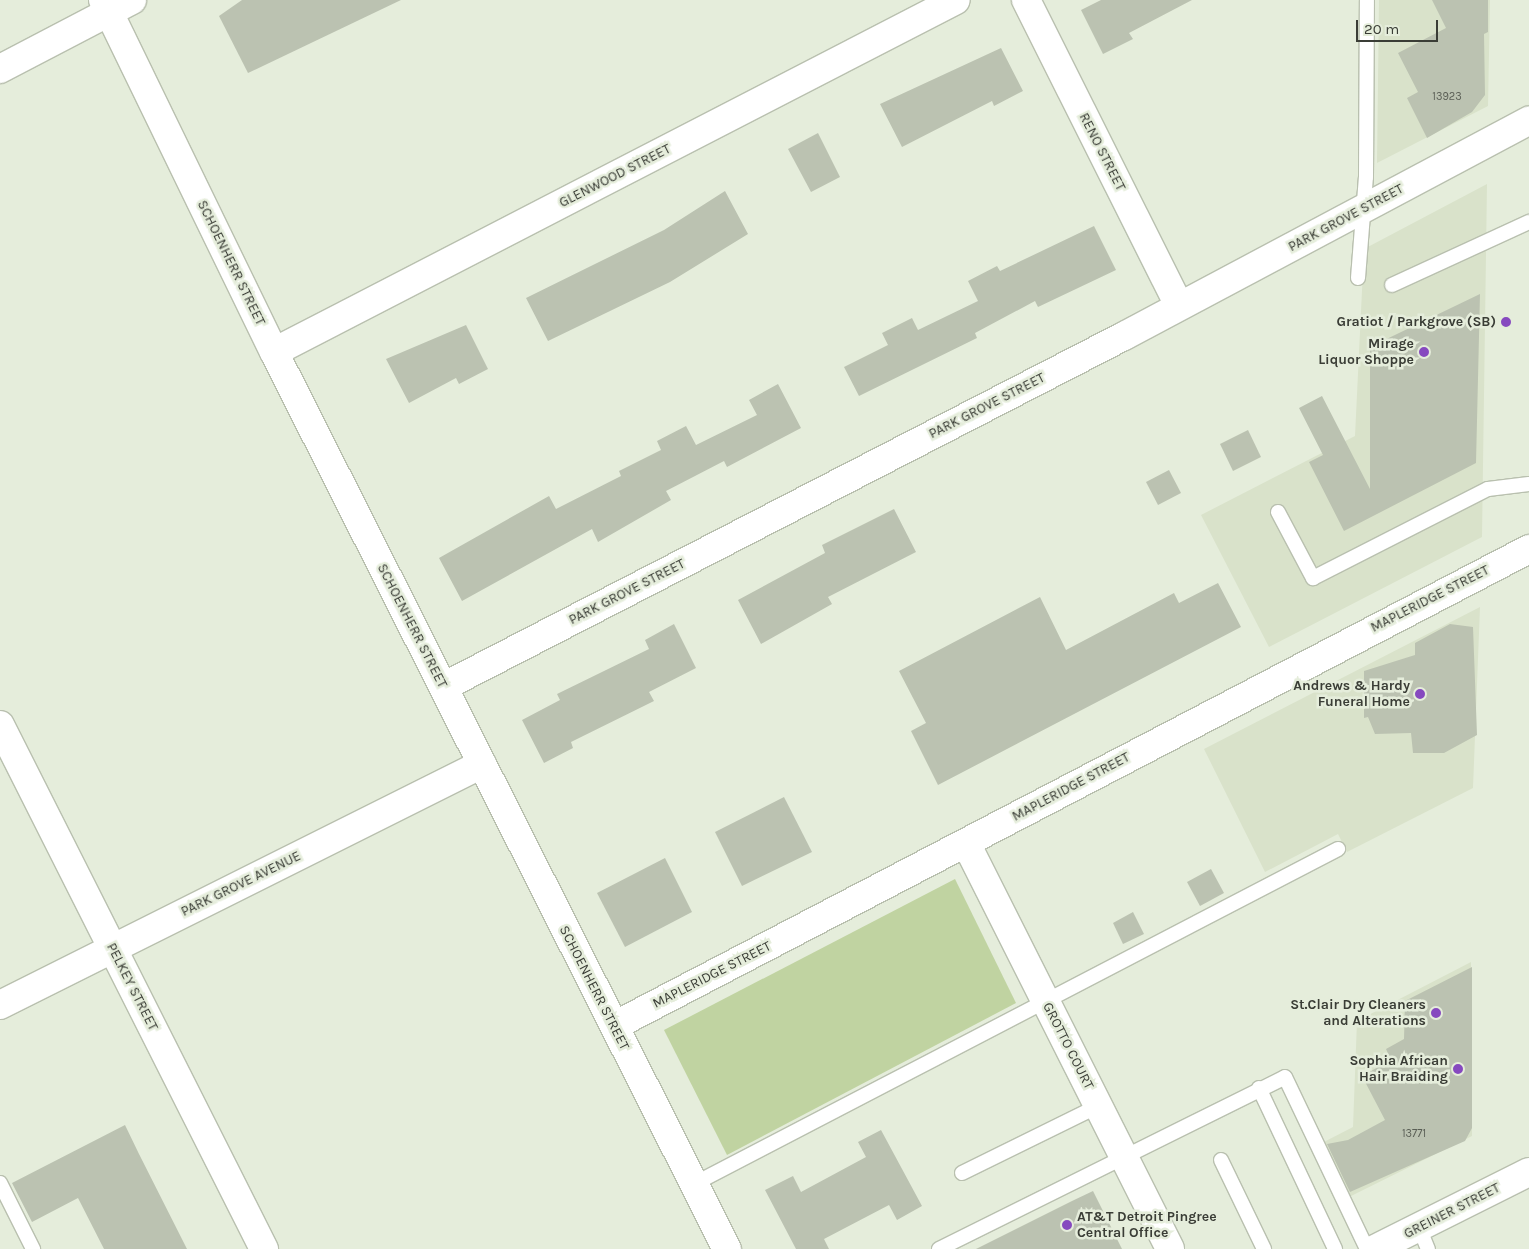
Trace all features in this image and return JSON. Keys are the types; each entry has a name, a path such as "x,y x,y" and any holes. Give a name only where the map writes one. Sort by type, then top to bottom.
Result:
{"street":[{"name":"GLENWOOD STREET","path":"274,352 956,0"},
{"name":"RENO STREET","path":"1026,0 1179,305"},
{"name":"SCHOENHERR STREET","path":"115,4 274,352 727,1249"},
{"path":"0,69 115,4"},
{"name":"PARK GROVE STREET","path":"443,687 1362,211 1529,121"},
{"name":"MAPLERIDGE STREET","path":"614,1026 1529,549"},
{"name":"PELKEY STREET","path":"0,724 264,1249"},
{"name":"PARK GROVE AVENUE","path":"0,1005 482,764"},
{"name":"GROTTO COURT","path":"966,843 1170,1249"},
{"name":"GREINER STREET","path":"1375,1249 1423,1238 1529,1172"}],"lane":[{"path":"1358,278 1362,211 1367,0"},
{"path":"1392,285 1529,222"},
{"path":"1278,512 1313,578 1488,489 1529,484"},
{"path":"694,1184 1338,849"},
{"path":"938,1249 1123,1155 1285,1077 1367,1249"},
{"path":"1259,1088 1335,1249"},
{"path":"962,1173 1098,1106"},
{"path":"1221,1160 1264,1249"},
{"path":"0,1183 34,1249"}],"shaded area":[{"path":"1379,0 1490,0 1488,106 1377,163"},
{"path":"1487,184 1482,537 1269,647 1201,515 1355,436 1364,249"},
{"path":"1480,607 1473,788 1347,852 1338,834 1265,872 1204,749"},
{"path":"1471,962 1472,1136 1347,1198 1320,1144 1353,1127 1357,1021"}],"green space":[{"path":"955,879 1016,1003 727,1155 664,1030"}],"building":[{"path":"242,0 401,0 248,73 219,16"},
{"path":"1101,0 1192,0 1129,33 1133,39 1103,54 1081,10"},
{"path":"1432,0 1488,0 1488,32 1484,34 1485,95 1472,112 1427,138 1407,98 1418,92 1398,53 1446,28"},
{"path":"1001,48 1023,91 994,106 992,101 902,147 880,104"},
{"path":"818,133 840,177 811,192 788,149"},
{"path":"725,191 748,234 670,282 548,341 526,298 664,230"},
{"path":"1094,226 1116,270 1038,307 1035,301 975,333 977,338 859,396 844,367 888,345 882,333 912,318 918,330 978,301 968,281 997,266 1000,271"},
{"path":"1480,294 1476,463 1344,531 1309,462 1323,455 1299,408 1322,396 1370,489 1370,347"},
{"path":"466,325 488,369 459,384 456,378 409,403 386,359"},
{"path":"778,384 801,428 727,467 724,461 666,491 671,500 598,542 592,529 462,601 439,558 549,496 556,509 621,476 619,471 661,450 657,441 686,426 696,445 757,415 749,400"},
{"path":"1248,430 1261,457 1233,471 1220,444"},
{"path":"1169,470 1181,493 1158,505 1146,482"},
{"path":"894,509 916,552 828,597 832,604 761,644 738,600 825,553 822,545"},
{"path":"1218,583 1241,627 938,785 911,731 926,723 899,671 1040,597 1066,650 1174,593 1179,603"},
{"path":"674,624 696,668 649,692 654,701 571,742 573,748 544,763 522,720 560,700 557,694 649,649 645,640"},
{"name":"Andrews & Hardy Funeral Home","path":"1450,624 1473,627 1477,735 1444,753 1413,753 1411,733 1375,734 1368,717 1364,718 1364,671 1415,655 1415,643"},
{"path":"784,797 812,852 742,886 715,832"},
{"path":"665,858 692,912 625,947 597,893"},
{"path":"1211,869 1224,893 1200,906 1187,882"},
{"path":"1133,912 1144,934 1123,944 1113,923"},
{"path":"1472,967 1472,1128 1465,1141 1350,1192 1327,1144 1348,1140 1385,1120 1362,1076 1391,1060 1386,1049 1404,1039 1405,1001"},
{"path":"125,1125 187,1249 104,1249 78,1198 32,1222 12,1183"},
{"path":"881,1130 922,1206 897,1220 889,1205 824,1239 829,1249 796,1249 765,1190 793,1176 801,1192 866,1157 858,1142"},
{"name":"AT&T Detroit Pingree Central Office","path":"1093,1191 1122,1249 976,1249 1072,1201"}],"place":[{"name":"Gratiot / Parkgrove (SB)","path":"1506,322"},
{"name":"Mirage Liquor Shoppe","path":"1424,352"},
{"name":"Andrews & Hardy Funeral Home","path":"1420,694"},
{"name":"St.Clair Dry Cleaners and Alterations","path":"1436,1013"},
{"name":"Sophia African Hair Braiding","path":"1458,1069"},
{"name":"AT&T Detroit Pingree Central Office","path":"1067,1225"}]}
